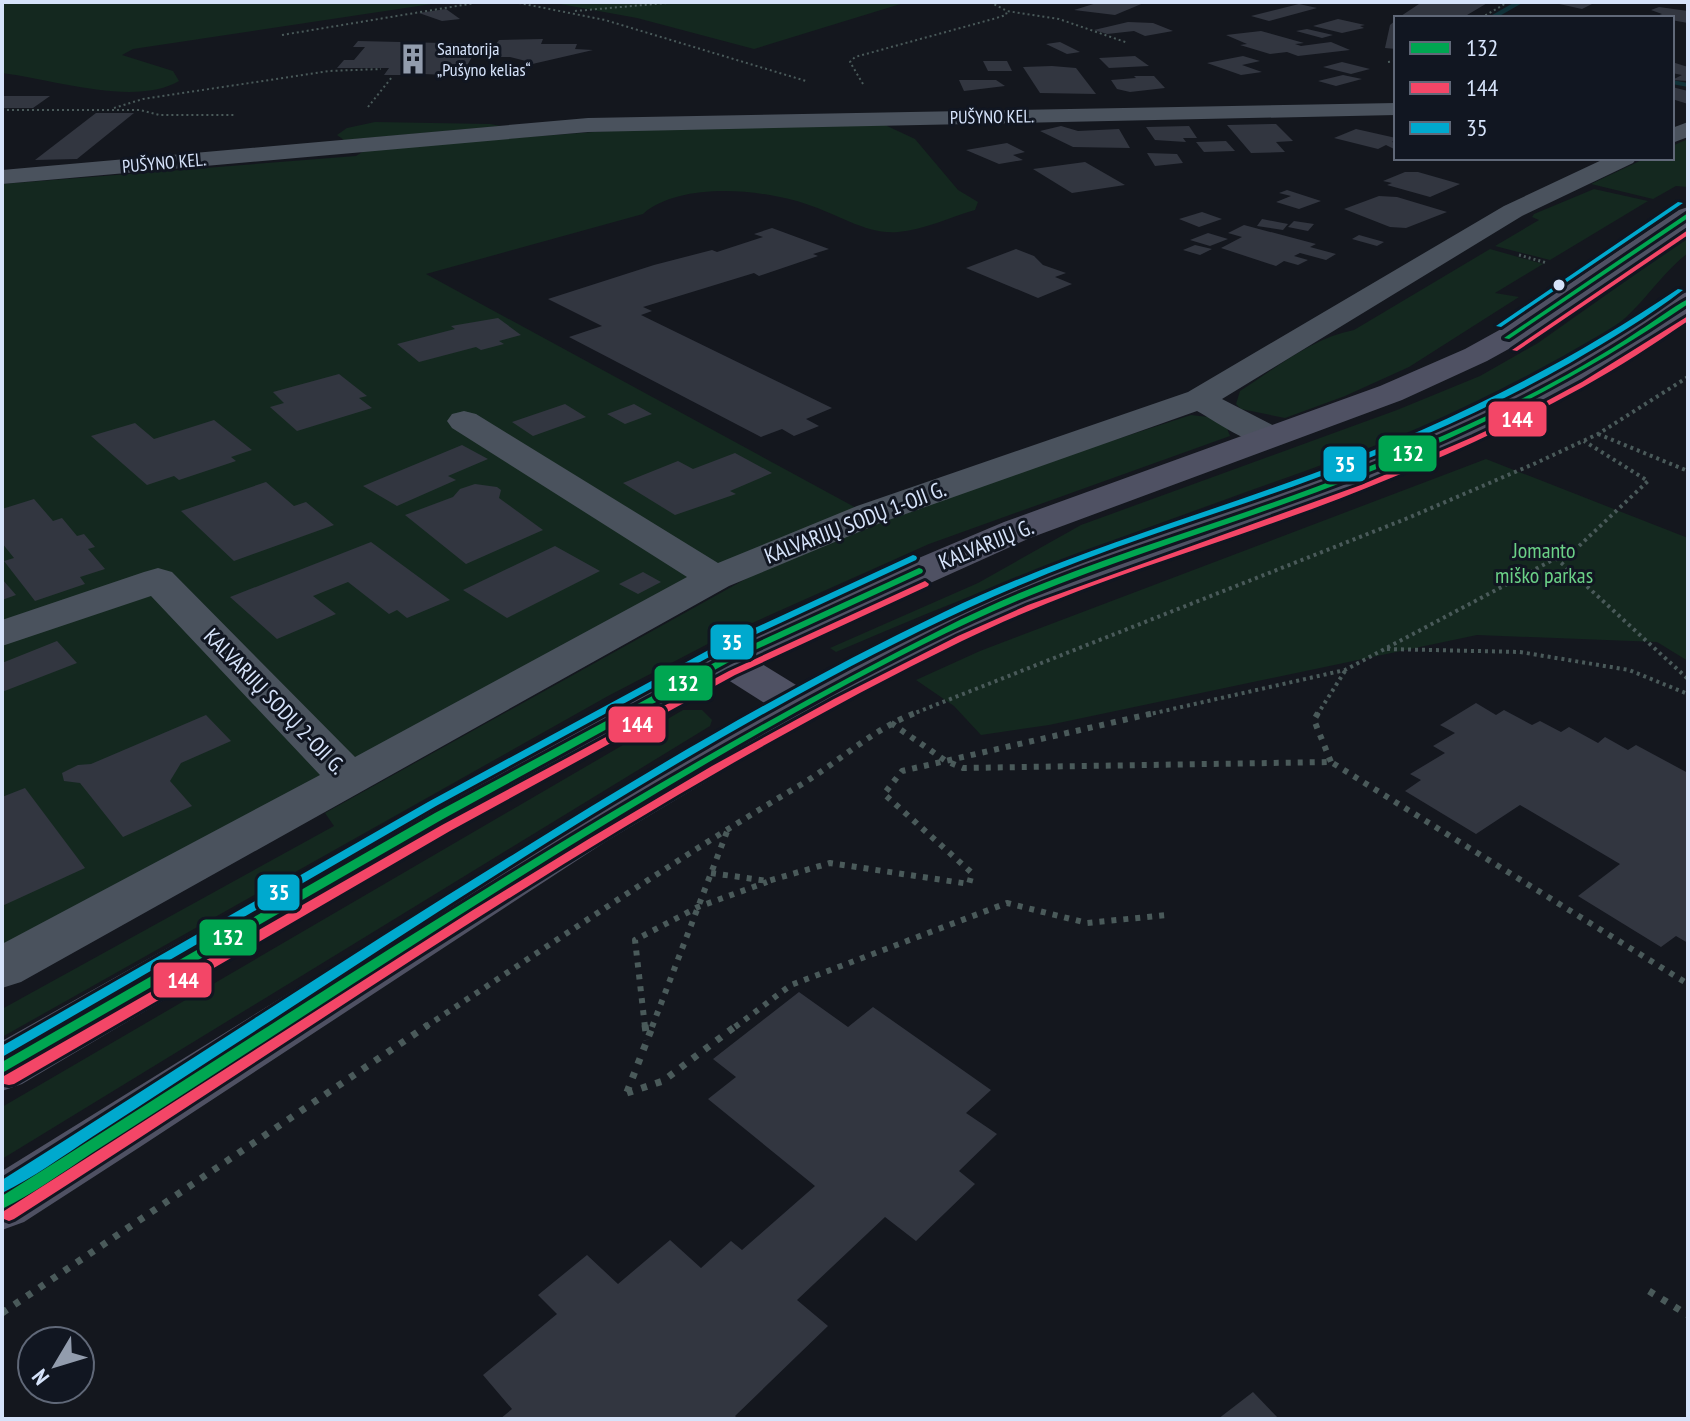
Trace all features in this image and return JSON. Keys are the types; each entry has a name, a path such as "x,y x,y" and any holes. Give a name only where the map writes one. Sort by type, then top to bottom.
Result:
{"main road":[{"name":"KALVARIJŲ G.","path":"2,1068 439,816 726,660 819,615 1004,535 1391,393 1476,355 1514,334 1688,215"},
{"path":"2,1203 522,872 800,706 958,624 1059,581 1349,477 1515,410 1570,380 1688,301"},
{"path":"726,660 800,706"}],"street":[{"name":"PUŠYNO KEL.","path":"406,118 588,125 1394,109"},
{"path":"326,150 323,141 327,135 352,116 361,116"},
{"name":"PUŠYNO KEL.","path":"2,177 588,125"},
{"name":"KALVARIJŲ SODŲ 1-OJI G.","path":"715,578 870,514 1199,399 1513,211 1621,160"},
{"path":"1199,399 1270,437"},
{"path":"464,421 715,578"},
{"name":"KALVARIJŲ SODŲ 2-OJI G.","path":"2,634 158,580 350,779 715,578"},
{"path":"2,968 350,779"}],"path":[{"path":"282,35 481,2"},
{"path":"514,2 570,11 807,81"},
{"path":"570,11 678,2"},
{"path":"990,2 1007,11 1059,19 1128,43"},
{"path":"1484,16 1508,2"},
{"path":"890,119 875,104 850,62 855,57 993,19 1006,15 1007,11"},
{"path":"1388,62 1394,61"},
{"path":"110,110 143,99 329,71 381,69"},
{"path":"361,116 392,77"},
{"path":"2,110 248,115"},
{"path":"2,1313 728,828 820,773 856,744 891,723 1408,518 1598,434 1688,377"},
{"path":"1598,434 1688,471"},
{"path":"647,1041 635,940 698,907 768,881 830,863 969,884 972,873 884,794 902,771 1345,670 1579,546 1648,481 1584,441"},
{"path":"1556,558 1688,679"},
{"path":"1386,649 1520,652 1629,670 1688,694"},
{"path":"1331,762 1314,720 1345,670"},
{"path":"891,723 946,761 963,768 1331,762 1688,984"},
{"path":"728,828 627,1093 663,1081 791,985 1007,903 1087,923 1167,915"},
{"path":"711,873 768,881"},
{"path":"1649,1291 1688,1315"}],"green space":[{"path":"2,2 445,2 133,49 122,55 173,71 179,81 140,92 93,89 2,73"},
{"path":"549,2 907,2 754,49 637,18"},
{"path":"375,122 501,126 344,140 337,135 347,128"},
{"path":"885,125 915,139 958,190 978,202 975,210 917,229 887,232 864,227 791,199 747,192 700,192 659,203 643,214 426,274 860,510 2,949 2,184 356,156 367,149 633,129"},
{"path":"1688,139 1688,187 1676,186 1653,199 1591,184 1642,160 1674,160 1674,145"},
{"path":"1594,189 1648,201 1550,260 1495,246 1539,220 1532,217 1534,214"},
{"path":"1688,237 1688,253 1622,321 1566,358 1472,406 1374,446 1029,573 836,652 830,648 978,583 1081,525 1397,410 1480,376 1538,343"},
{"path":"1490,249 1543,264 1495,293 1519,297 1409,367 1345,396 1285,418 1241,409 1236,404 1240,391 1295,355 1324,340 1354,330"},
{"path":"1191,415 1217,418 1225,423 1230,436 929,544 723,636 608,696 2,1037 2,1009 334,826 325,813 760,571 909,507"},
{"name":"Jomanto miško parkas","path":"1486,459 1688,538 1688,661 1657,642 1477,635 1049,725 981,735 954,706 916,680 980,651"},
{"path":"683,710 702,710 712,720 710,726 2,1159 2,1107"}],"building":[{"path":"1100,2 1146,2 1115,15 1074,10"},
{"path":"1422,2 1489,2 1465,16 1401,16"},
{"path":"1550,2 1596,2 1582,9"},
{"path":"1299,4 1317,8 1269,21 1251,16"},
{"path":"1659,7 1688,11 1688,23 1674,21 1674,16 1657,16 1662,14 1651,10"},
{"path":"446,9 460,19 442,21 419,13"},
{"path":"1338,19 1365,25 1360,26 1364,28 1342,33 1313,26"},
{"path":"1128,22 1153,23 1173,31 1145,36 1134,31 1107,34 1094,30"},
{"path":"1394,22 1394,49 1385,48 1390,25"},
{"path":"1307,29 1333,35 1322,38 1296,31"},
{"path":"1261,31 1304,43 1295,44 1301,46 1331,42 1350,50 1298,56 1287,52 1270,54 1240,45 1247,44 1226,35"},
{"name":"Sanatorija „Pušyno kelias“","path":"543,39 541,44 577,44 575,49 593,50 528,65 530,62 510,57 472,57 465,69 456,69 452,75 422,74 417,67 409,68 404,75 384,75 389,68 337,68 344,60 354,60 365,47 353,47 358,41 496,44 499,40"},
{"path":"1060,42 1080,52 1067,54 1046,44"},
{"path":"1135,56 1149,66 1109,68 1099,58"},
{"path":"1243,56 1260,61 1242,65 1262,72 1241,75 1207,63"},
{"path":"983,61 1007,61 1012,71 988,71"},
{"path":"1342,62 1370,69 1351,74 1323,67"},
{"path":"1674,63 1688,67 1688,81 1674,80 1682,75 1674,73"},
{"path":"1023,67 1076,68 1096,94 1040,93"},
{"path":"1343,75 1362,79 1336,86 1318,81"},
{"path":"1134,76 1154,76 1165,88 1130,92 1117,89 1111,80 1136,78"},
{"path":"959,80 996,80 1005,86 964,91"},
{"path":"1674,88 1688,91 1688,104 1674,100"},
{"path":"2,96 50,96 33,108 2,108"},
{"path":"96,113 134,113 77,159 35,160"},
{"path":"1276,124 1293,141 1276,142 1285,152 1251,153 1227,125"},
{"path":"1061,126 1078,131 1119,129 1130,148 1073,147 1040,131"},
{"path":"1189,126 1197,138 1183,138 1186,142 1155,140 1146,127"},
{"path":"1356,129 1394,138 1394,149 1386,145 1378,149 1334,138"},
{"path":"1226,141 1235,151 1204,152 1196,142"},
{"path":"1007,143 1025,152 1013,155 1023,160 999,164 966,150"},
{"path":"1147,153 1177,154 1183,163 1155,166"},
{"path":"1085,162 1125,185 1072,193 1033,169"},
{"path":"1405,172 1418,172 1460,184 1430,197 1387,185 1392,183 1383,181"},
{"path":"1287,190 1321,201 1299,209 1276,202 1291,196 1279,193"},
{"path":"1379,196 1397,197 1447,212 1406,228 1390,227 1344,209"},
{"path":"1202,212 1222,219 1199,227 1179,219"},
{"path":"1262,219 1288,224 1283,230 1257,226"},
{"path":"1294,221 1314,224 1308,231 1288,227"},
{"path":"1244,225 1316,244 1310,247 1336,254 1326,260 1300,253 1294,256 1308,260 1298,265 1284,261 1276,266 1221,248 1242,237 1228,233"},
{"path":"772,228 829,249 813,254 818,256 759,276 754,273 643,307 652,311 641,315 832,408 806,419 819,426 794,436 782,429 761,437 569,337 602,326 548,299 654,265 712,250 717,252 763,237 754,234"},
{"path":"1208,233 1228,239 1210,246 1190,240"},
{"path":"1359,235 1384,242 1377,246 1352,239"},
{"path":"1195,245 1212,249 1200,255 1183,250"},
{"path":"1016,249 1034,256 1043,265 1066,273 1055,277 1072,284 1038,298 966,268"},
{"path":"498,318 521,335 499,341 504,344 481,350 476,347 419,362 397,344 455,329 451,326"},
{"path":"339,374 367,396 359,398 372,408 297,431 270,407 284,403 273,392"},
{"path":"565,404 586,417 533,436 512,422"},
{"path":"634,404 652,414 625,424 607,414"},
{"path":"214,420 252,450 231,457 236,461 179,480 174,476 147,485 91,436 135,423 154,439"},
{"path":"462,445 488,459 448,476 456,480 397,506 363,486"},
{"path":"735,453 772,473 730,491 736,494 675,515 623,483 678,461 693,469"},
{"path":"266,482 294,506 306,502 334,525 234,561 181,511"},
{"path":"475,484 497,487 501,490 499,498 543,530 466,564 405,515 453,497 460,489"},
{"path":"34,499 53,521 62,518 77,536 84,534 95,547 88,549 105,569 80,577 85,584 35,601 4,561 14,558 2,543 2,509"},
{"path":"371,542 450,600 407,618 397,610 389,614 348,582 313,596 336,614 277,639 230,597"},
{"path":"555,546 600,571 507,618 463,590"},
{"path":"643,572 661,582 638,594 619,584"},
{"path":"2,579 16,595 2,600"},
{"path":"57,641 77,663 2,692 2,663"},
{"path":"1476,703 1496,715 1504,710 1532,725 1540,721 1561,732 1569,727 1598,743 1605,737 1628,750 1636,745 1688,773 1688,943 1676,936 1661,947 1578,896 1620,864 1520,805 1476,834 1405,791 1421,780 1410,774 1445,753 1433,746 1455,733 1440,725"},
{"path":"206,715 231,741 181,763 170,781 192,806 123,837 80,783 64,781 62,773 78,765 91,764"},
{"path":"25,788 85,868 2,906 2,797"},
{"path":"799,992 848,1027 873,1007 991,1090 966,1113 997,1134 959,1171 975,1184 916,1241 885,1217 797,1300 828,1326 735,1416 738,1419 500,1419 512,1409 483,1375 557,1314 538,1295 587,1255 618,1284 670,1240 701,1268 731,1241 742,1250 815,1186 708,1099 736,1077 713,1059"},
{"path":"1253,1392 1279,1419 1218,1419"}],"waterway":[{"path":"1495,16 1520,2"},
{"path":"1674,82 1688,85"}],"transit line":[{"name":"35","path":"1499,326 1680,203"},
{"name":"132","path":"1507,338 1688,215"},
{"name":"144","path":"1515,350 1688,232"},
{"name":"35","path":"2,1187 584,815 823,678 945,615 1035,575 1314,476 1457,417 1548,372 1680,290"},
{"name":"132","path":"2,1203 469,904 706,760 827,692 950,628 1023,595 1306,494 1420,449 1583,368 1688,301"},
{"name":"144","path":"9,1215 478,913 716,769 837,701 961,638 1032,607 1364,486 1476,439 1584,384 1688,318"},
{"name":"35","path":"2,1052 432,804 719,648 913,558"},
{"name":"132","path":"2,1068 439,816 726,660 919,571"},
{"name":"144","path":"9,1080 446,828 732,673 925,584"}],"place":[{"name":"Sanatorija „Pušyno kelias“","path":"413,59"}]}
